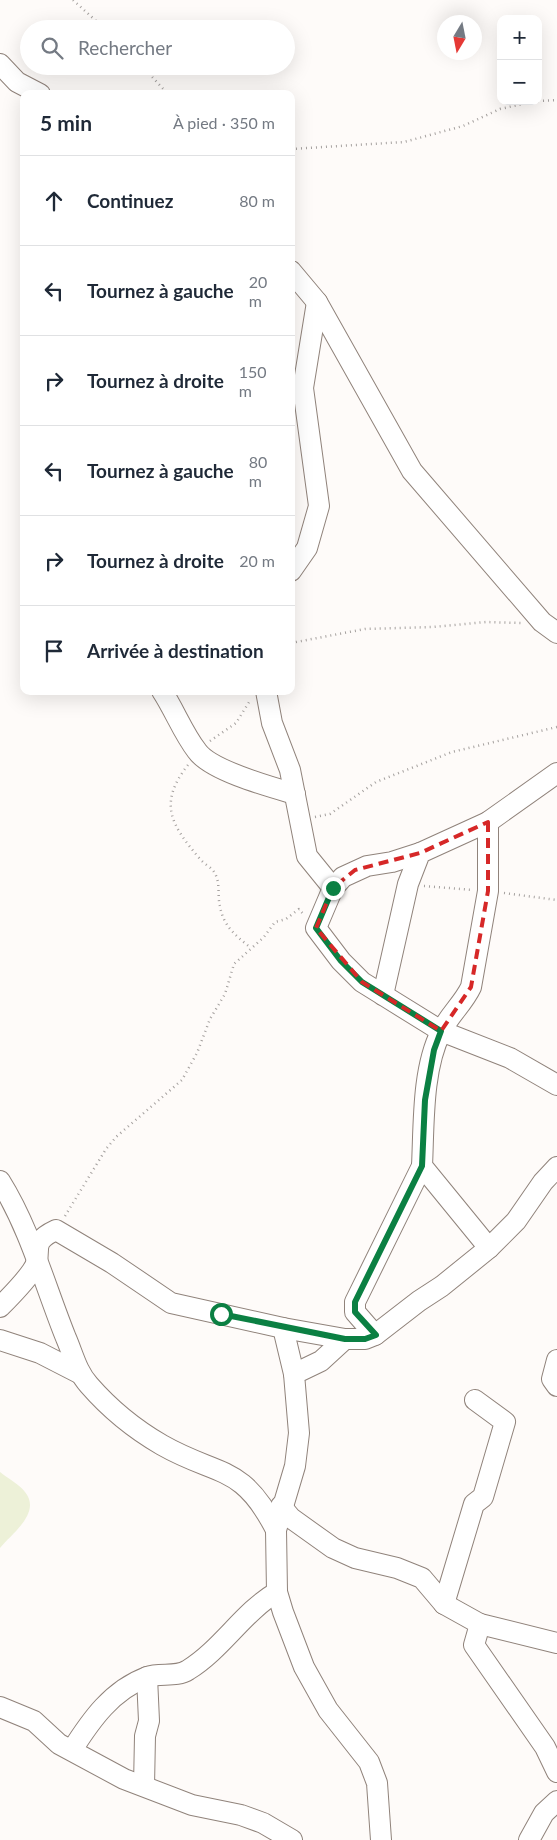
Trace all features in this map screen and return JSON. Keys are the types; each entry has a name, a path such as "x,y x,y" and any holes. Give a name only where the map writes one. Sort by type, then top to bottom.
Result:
{"street":[{"path":"0,64 17,82 32,90"},
{"path":"295,276 317,302 412,471 549,628"},
{"path":"295,565 307,548 319,506 302,388 317,302"},
{"path":"164,695 198,754 231,773 256,783 295,794"},
{"path":"267,695 272,723 290,770 307,856 333,888"},
{"path":"557,773 488,822 420,853 392,862 355,870 343,877 333,888 316,928 341,961 362,982 441,1031 510,1058 557,1084"},
{"path":"376,1335 355,1312 355,1302 422,1166 425,1100 434,1050 441,1031 466,998 471,987 488,891 488,822"},
{"path":"383,995 408,884 420,853"},
{"path":"422,1166 489,1248"},
{"path":"2,1300 31,1272 37,1261 39,1241 42,1236 56,1230 112,1263 171,1303 283,1328 345,1339 365,1339 376,1335 489,1248 516,1221 543,1182 557,1167"},
{"path":"0,1181 25,1229 79,1373"},
{"path":"283,1328 294,1374 298,1433 294,1466 281,1506 276,1530 278,1592 283,1612 304,1667 328,1710 369,1762 377,1783 381,1840"},
{"path":"294,1374 321,1361 345,1339"},
{"path":"0,1340 40,1353 79,1373 113,1409 162,1445 220,1469 244,1482 263,1505 276,1530"},
{"path":"557,1360 552,1379 557,1386"},
{"path":"444,1604 474,1504 483,1497 489,1483 505,1422 476,1400"},
{"path":"281,1506 291,1518 333,1548 355,1558 397,1568 422,1578 444,1604 480,1624 557,1643"},
{"path":"72,1750 102,1708 116,1695 147,1677 176,1674 187,1670 217,1646 260,1602 278,1592"},
{"path":"480,1624 474,1645 545,1747 557,1772"},
{"path":"144,1786 145,1736 149,1721 147,1677"},
{"path":"0,1708 34,1722 59,1744 117,1775 192,1806 241,1816 263,1823 292,1840"},
{"path":"529,1840 544,1813 557,1801"}],"path":[{"path":"73,0 94,20"},
{"path":"150,75 164,90"},
{"path":"542,101 557,100"},
{"path":"295,150 404,142 463,126 500,109 518,105"},
{"path":"295,642 365,629 433,627 486,622 549,628"},
{"path":"251,948 231,932 220,906 220,894 215,873 201,860 173,822 171,795 186,769 206,744 236,723 253,695"},
{"path":"300,820 330,814 376,782 452,752 557,727"},
{"path":"56,1230 111,1143 182,1080 197,1054 210,1019 225,994 234,964 264,937 275,922 286,919 299,909"}],"highlighted area":[{"path":"488,822 488,891 471,987 441,1031 362,982 316,928 333,888 355,870 420,853"}],"green space":[{"path":"0,1472 25,1492 30,1508 23,1523 0,1548"}],"route":[{"path":"221,1314 345,1339 365,1339 376,1335 355,1312 355,1302 422,1166 425,1100 434,1050 441,1031 362,982 341,961 316,928 327,906 333,888"}]}
